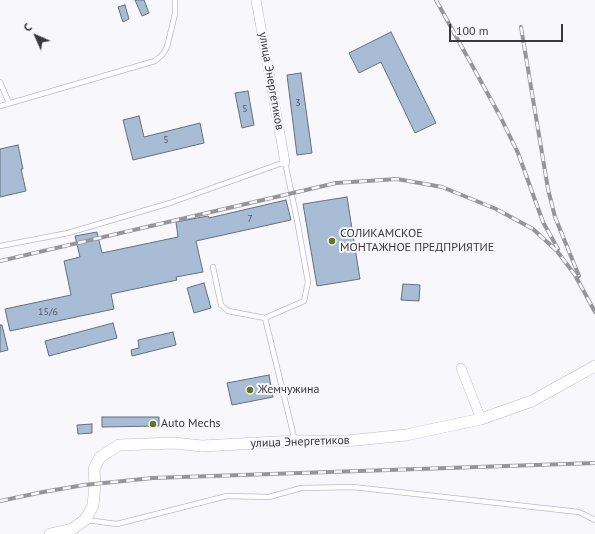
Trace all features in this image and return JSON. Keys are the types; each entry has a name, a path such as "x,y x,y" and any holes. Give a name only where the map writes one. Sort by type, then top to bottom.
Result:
{"street":[{"name":"улица Энергетиков","path":"256,0 285,162"},
{"name":"улица Энергетиков","path":"85,520 93,506 95,484 94,468 100,457 119,444 174,443 202,446 296,441 346,441 406,435 481,419 532,401 595,366"},
{"path":"461,368 481,419"},
{"path":"50,534 72,529 85,520"}],"lane":[{"path":"0,106 155,61 163,54 167,47 175,14 175,0"},
{"path":"0,82 9,103"},
{"path":"0,246 68,234 170,203 285,162 308,282 304,301 265,318 228,311 221,306 213,267"},
{"path":"265,318 296,441"},
{"path":"85,520 117,524 227,496 268,497 301,488 354,487 579,512 595,520"}],"building":[{"path":"135,0 144,0 149,13 142,16"},
{"path":"125,5 129,19 123,22 118,7"},
{"path":"391,32 436,123 415,133 381,62 359,73 349,53"},
{"path":"301,73 312,153 297,155 287,75"},
{"path":"248,91 254,125 242,128 235,93"},
{"path":"139,116 144,137 200,123 204,143 133,160 123,120"},
{"path":"18,145 26,191 0,197 0,149"},
{"name":"СОЛИКАМСКОЕ МОНТАЖНОЕ ПРЕДПРИЯТИЕ","path":"347,197 360,279 317,286 303,204"},
{"path":"286,200 291,220 196,241 203,272 176,277 177,280 111,294 114,309 10,331 5,309 71,295 64,261 80,257 75,236 97,232 102,253 178,237 176,222 208,216 209,218"},
{"path":"204,283 211,308 194,313 187,288"},
{"path":"403,284 420,285 419,301 401,300"},
{"path":"113,323 117,338 49,356 45,341"},
{"path":"0,325 2,325 8,350 0,352"},
{"path":"173,332 176,345 132,356 131,350 139,348 138,340"},
{"name":"Жемчужина","path":"269,375 273,397 232,405 227,383"},
{"path":"102,417 159,417 159,426 102,427"},
{"path":"92,424 92,433 78,434 77,425"}],"railway":[{"path":"436,0 500,116 518,153 543,222 558,249"},
{"path":"521,27 548,189 555,217 579,276"},
{"path":"0,261 336,183 397,179 442,187 496,209 533,229 557,251 575,275 595,312"},
{"path":"0,501 84,485 153,478 595,463"}],"place":[{"name":"СОЛИКАМСКОЕ МОНТАЖНОЕ ПРЕДПРИЯТИЕ","path":"332,241"},
{"name":"Жемчужина","path":"250,390"},
{"name":"Auto Mechs","path":"153,424"}]}
